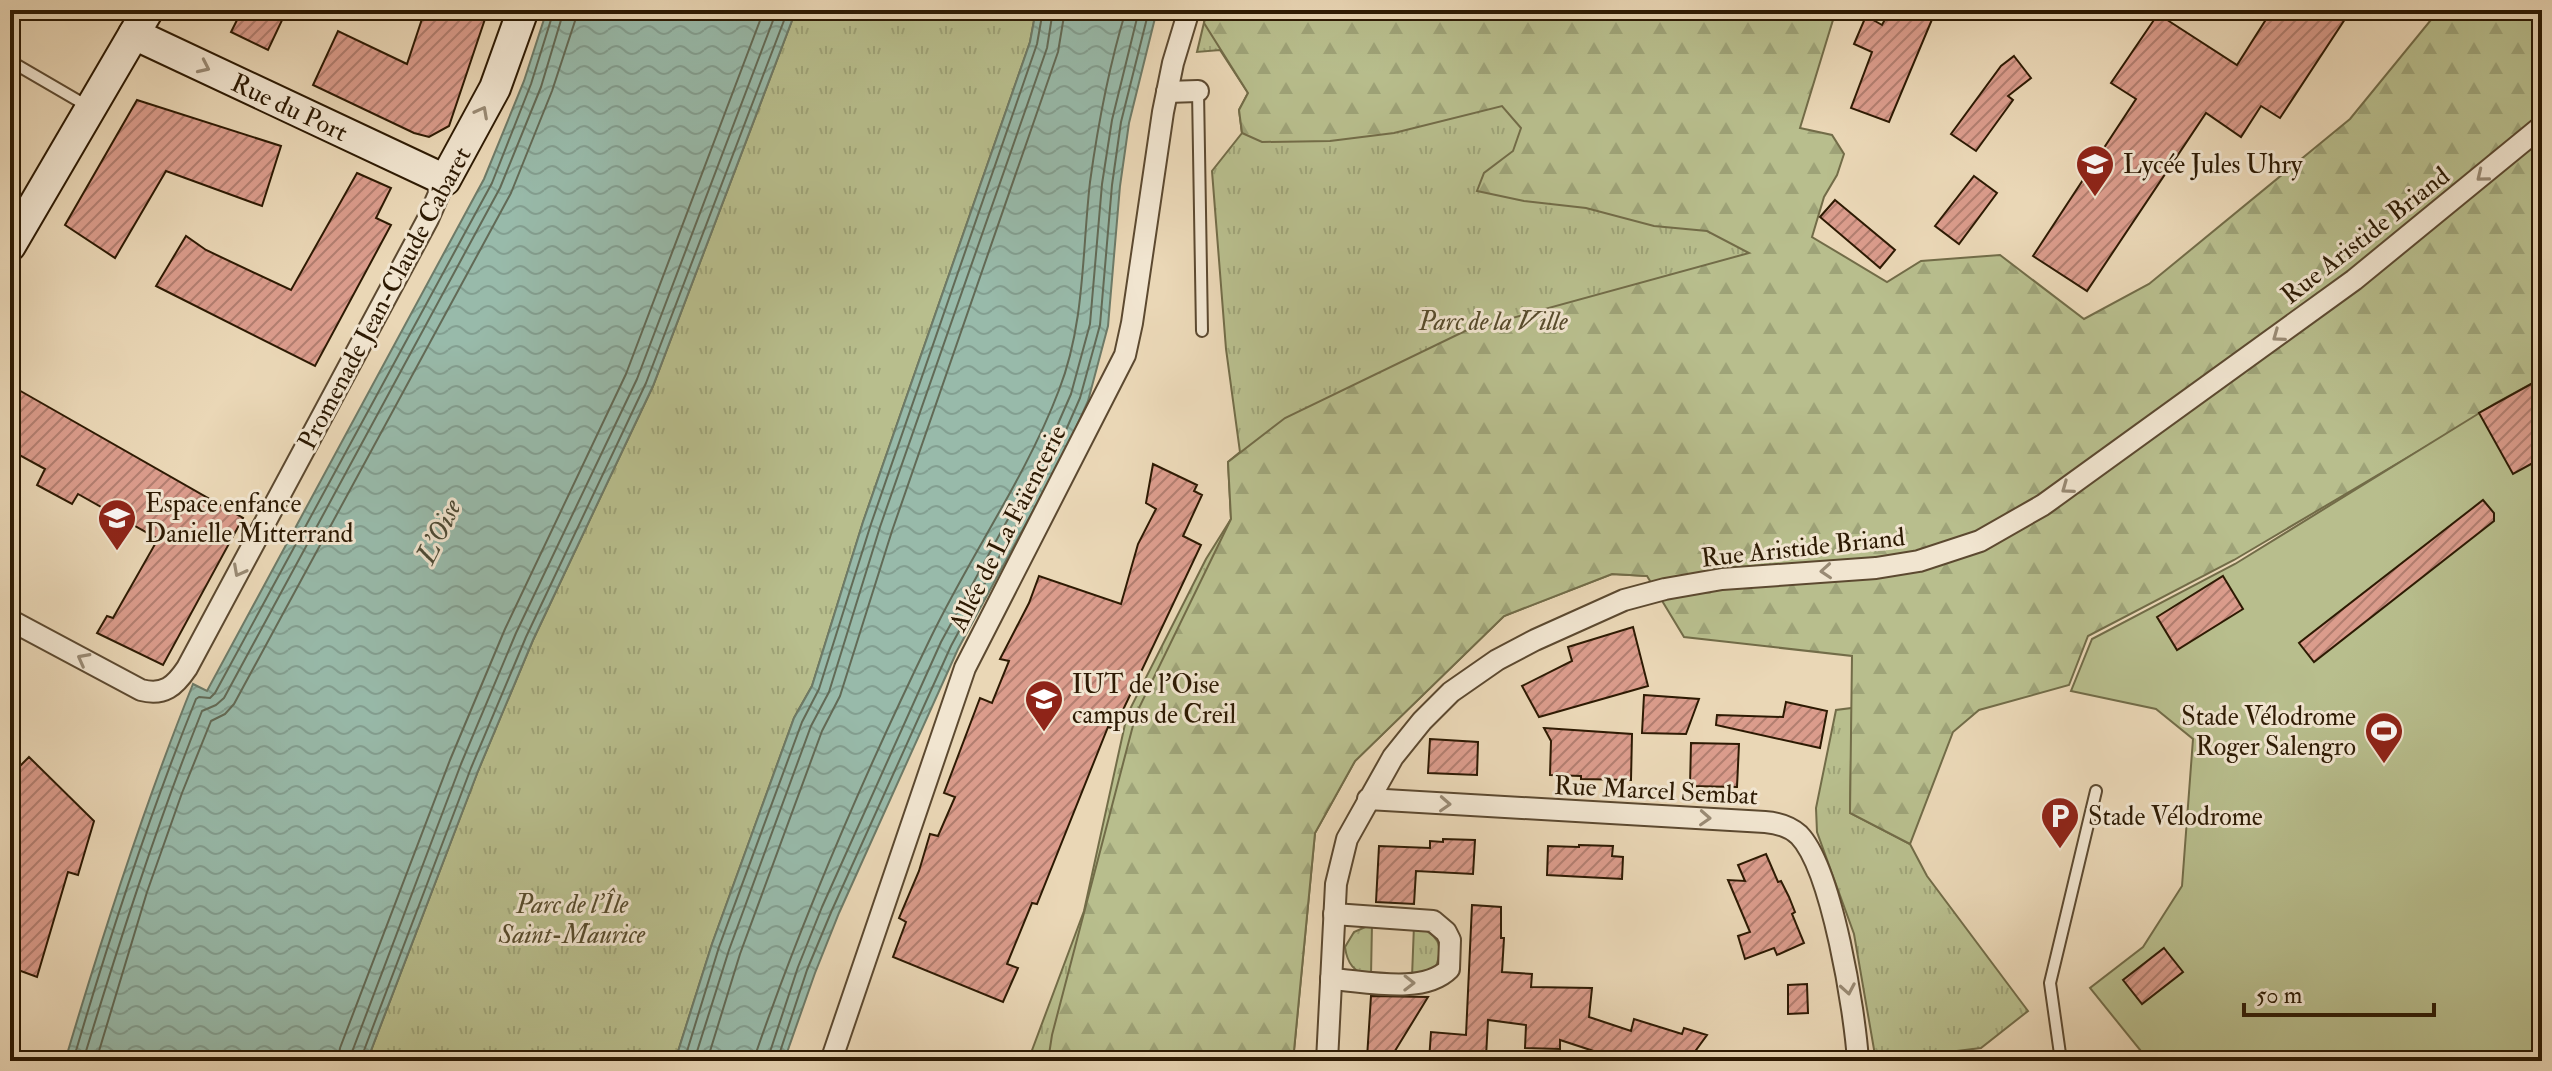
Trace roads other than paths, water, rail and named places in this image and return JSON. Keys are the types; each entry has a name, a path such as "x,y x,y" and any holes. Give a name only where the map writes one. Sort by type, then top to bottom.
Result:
{"street":[{"name":"Promenade Jean-Claude Cabaret","path":"10,620 141,690 153,693 170,688 187,668 495,88 523,10"},
{"name":"Allée de La Faïencerie","path":"831,1061 965,668 1125,355 1167,92 1189,10"},
{"name":"Rue du Port","path":"141,22 445,180"},
{"path":"10,246 141,22"},
{"path":"1167,92 1198,91"},
{"name":"Rue Aristide Briand","path":"1327,1061 1334,914 1343,852 1355,821 1384,771 1436,704 1465,681 1497,660 1544,636 1641,595 1722,579 1876,568 1919,561 1961,549 1997,533 2043,505 2318,308 2542,126"},
{"name":"Rue Marcel Sembat","path":"1368,799 1765,822 1788,827 1805,843 1831,912 1848,983 1858,1061"},
{"path":"1331,979 1418,984 1440,978 1449,969 1450,940 1433,921 1334,914"}],"lane":[{"path":"10,61 91,108"},
{"path":"1198,91 1202,331"},
{"path":"2061,1061 2050,983 2096,791"}],"water":[{"name":"L'Oise","path":"547,10 796,10 653,386 533,640 478,771 367,1061 65,1061 124,871 193,684 207,691 484,179 524,81"},
{"path":"1036,10 1157,10 1129,123 1120,186 1108,326 1088,401 1066,450 958,649 839,913 784,1061 675,1061 712,944 794,718 812,686 863,522 1030,42"}],"place":[{"name":"Lycée Jules Uhry","path":"2095,198"},
{"name":"Espace enfance Danielle Mitterrand","path":"117,552"},
{"name":"IUT de l'Oise campus de Creil","path":"1044,733"},
{"name":"Stade Vélodrome Roger Salengro","path":"2384,765"},
{"name":"Stade Vélodrome","path":"2060,850"}],"park label":[{"name":"Parc de la Ville","path":"1493,321"},
{"name":"Parc de l'Île Saint-Maurice","path":"572,919"}]}
